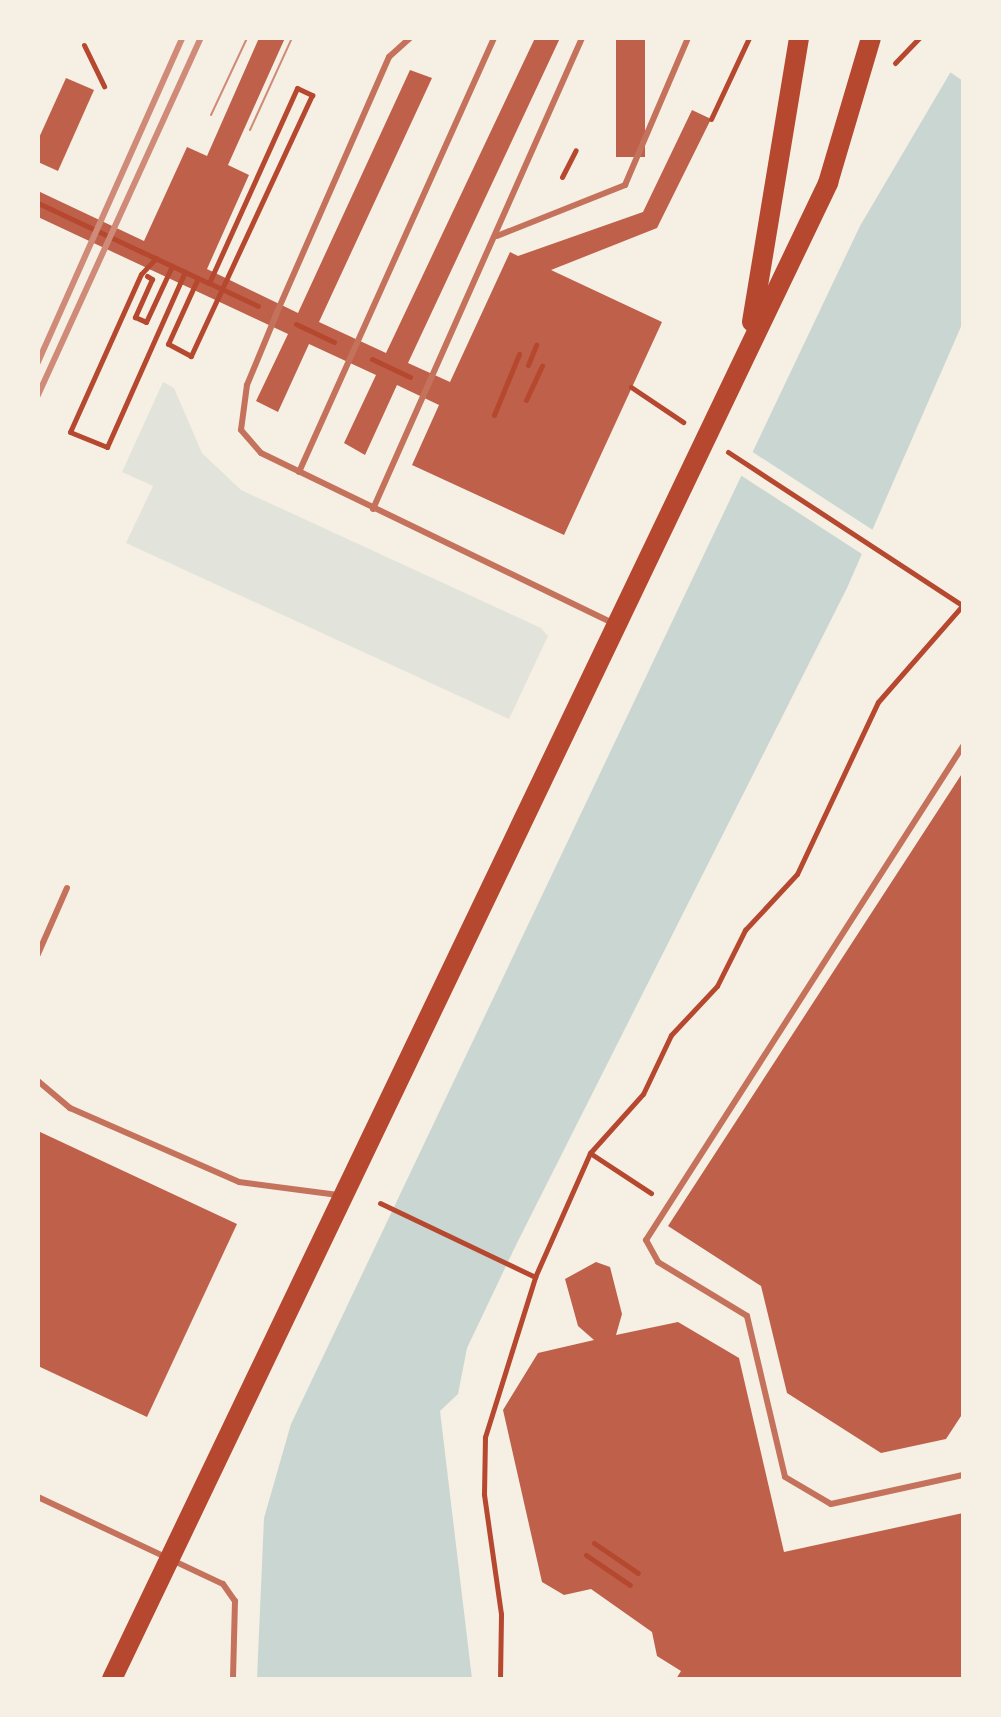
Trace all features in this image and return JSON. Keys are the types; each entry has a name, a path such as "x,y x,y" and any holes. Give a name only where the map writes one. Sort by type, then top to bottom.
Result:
{"main road":[{"path":"749,342 799,38"},
{"path":"112,1679 612,623 828,183 871,38"}],"lane":[{"path":"410,38 389,57 243,400 239,416 247,441 299,472 373,509 612,623"},
{"path":"299,472 494,38"},
{"path":"373,509 497,236 582,38"},
{"path":"497,236 625,185 688,38"},
{"path":"963,746 665,1203 648,1247 658,1262 747,1316 785,1477 831,1504 963,1475"},
{"path":"38,954 67,888"},
{"path":"38,1081 70,1108 239,1182 318,1187 341,1196"},
{"path":"38,1497 223,1584 235,1601 233,1679"}],"path":[{"path":"711,119 749,38"},
{"path":"84,45 104,86"},
{"path":"140,251 209,283 297,88 312,95 191,356 168,344 198,278"},
{"path":"562,177 576,150"},
{"path":"38,203 271,312"},
{"path":"147,276 156,258"},
{"path":"172,266 146,322 135,317 152,279 141,274 70,432 107,447 185,272"},
{"path":"286,319 343,346"},
{"path":"294,323 314,332"},
{"path":"528,365 536,345"},
{"path":"358,353 415,380"},
{"path":"494,415 519,354"},
{"path":"381,363 403,373"},
{"path":"526,400 542,365"},
{"path":"631,387 697,431"},
{"path":"500,1679 485,1437 535,1277 590,1153 643,1094 671,1035 717,986 745,930 797,874 878,702 963,606 724,448"},
{"path":"590,1153 665,1203"},
{"path":"380,1203 535,1277"},
{"path":"594,1543 638,1573"},
{"path":"586,1555 630,1585"}],"shaded area":[{"path":"963,51 963,322 847,588 516,1245 467,1348 458,1394 440,1411 472,1679 257,1679 264,1518 291,1424 860,226"},
{"path":"163,382 174,388 202,453 241,490 541,628 548,636 509,719 126,543 153,486 122,472"}],"pier":[{"path":"963,47 963,81 947,70"},
{"path":"748,449 877,533 863,555 734,471"}],"building":[{"path":"259,38 285,38 228,165 249,175 207,269 298,313 410,70 432,78 319,322 386,353 535,38 560,38 408,363 450,382 510,252 518,256 643,212 692,110 711,119 657,228 551,270 662,322 564,535 412,465 439,405 397,385 365,455 344,443 376,375 309,344 278,412 256,401 288,334 38,217 38,191 144,241 187,147 207,156"},
{"path":"616,38 645,38 645,157 616,157"},
{"path":"66,78 94,90 58,171 38,162 38,140"},
{"path":"963,772 963,1413 946,1439 881,1453 787,1393 761,1286 668,1226"},
{"path":"38,1131 237,1224 147,1417 38,1366"},
{"path":"596,1262 610,1267 622,1314 616,1335 678,1322 739,1358 784,1552 963,1513 963,1679 676,1679 681,1671 657,1656 652,1632 591,1589 564,1595 542,1582 503,1410 538,1353 594,1340 578,1326 565,1279"}],"tram line":[{"path":"211,115 247,38"},
{"path":"250,130 292,38"}],"railway":[{"path":"38,362 182,38"},
{"path":"38,395 201,38"}]}
